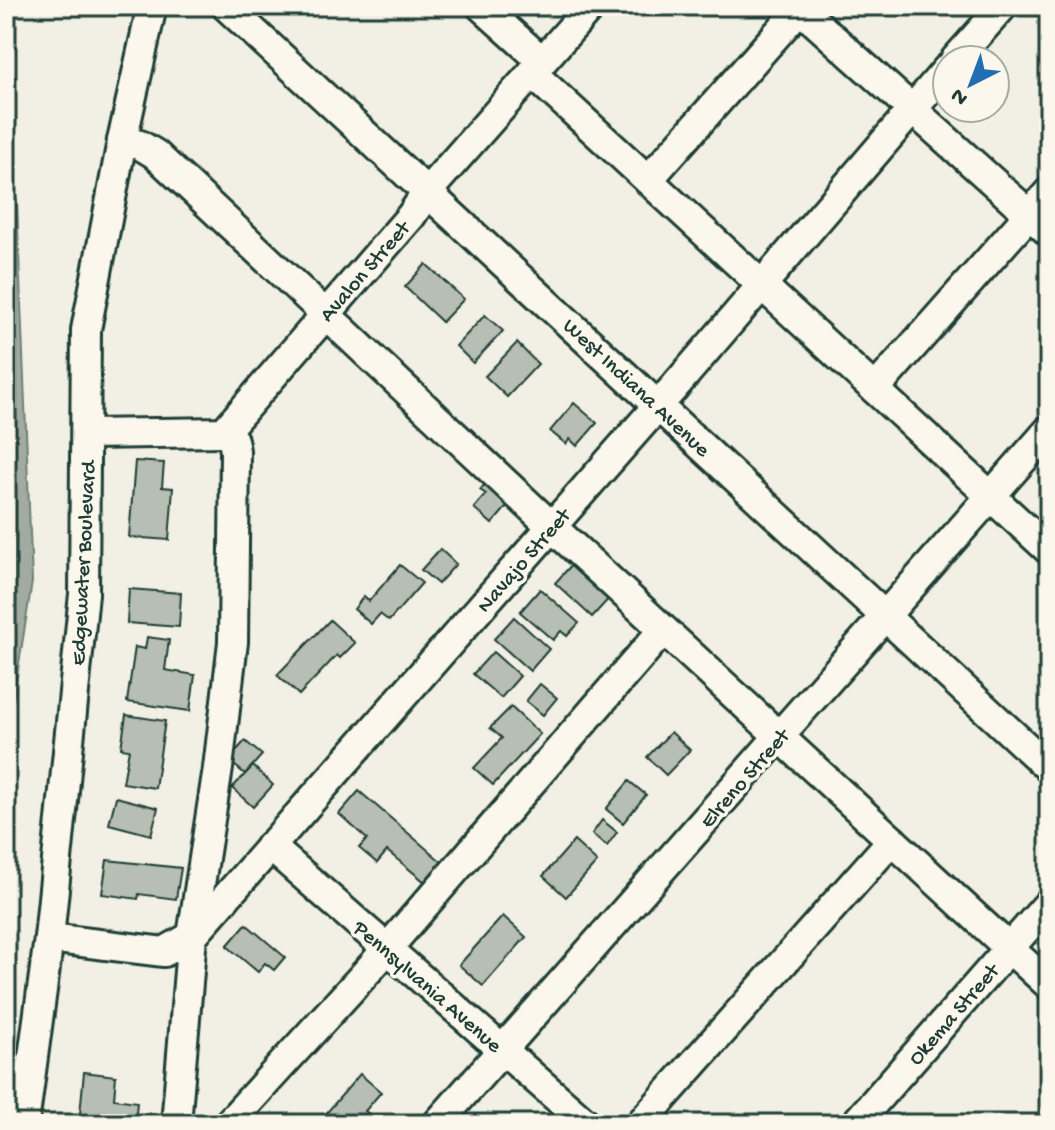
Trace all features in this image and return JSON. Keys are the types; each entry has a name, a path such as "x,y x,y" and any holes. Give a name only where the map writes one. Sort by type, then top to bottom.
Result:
{"street":[{"name":"Edgewater Boulevard","path":"24,1124 49,938 84,594 86,330 122,141 152,6"},
{"name":"West Indiana Avenue","path":"226,6 1049,768"},
{"path":"481,6 648,180 1049,550"},
{"name":"Avalon Street","path":"224,432 411,216 427,192 591,6"},
{"path":"969,44 1003,6"},
{"path":"648,180 800,7 1039,223"},
{"name":"Navajo Street","path":"49,938 164,952 192,936 659,405 931,87"},
{"path":"122,141 140,145 155,154 551,526 1049,985"},
{"path":"875,389 1039,223 1049,192"},
{"name":"Elreno Street","path":"437,1124 1049,430"},
{"path":"87,434 224,432 233,440 235,451 233,642 218,768 192,936 176,1124"},
{"path":"228,1124 387,949 663,630"},
{"path":"640,1124 892,840"},
{"name":"Pennsylvania Avenue","path":"270,846 587,1124"},
{"name":"Okema Street","path":"855,1124 1049,903"}],"shaded area":[{"path":"6,157 17,202 32,582 6,745"}],"building":[{"path":"426,264 464,299 442,322 405,287"},
{"path":"485,315 503,331 473,363 456,346"},
{"path":"517,343 538,364 507,397 485,376"},
{"path":"574,403 597,423 577,446 570,439 566,444 550,431"},
{"path":"135,461 164,463 162,487 173,488 169,540 129,537"},
{"path":"486,483 510,503 492,524 474,508 486,494 480,490"},
{"path":"440,549 456,564 438,584 421,570"},
{"path":"575,561 612,595 592,617 555,583"},
{"path":"400,565 422,583 389,621 380,614 371,624 354,609 364,596 369,601"},
{"path":"129,589 181,593 179,627 127,623"},
{"path":"540,589 579,623 567,636 561,631 553,640 520,612"},
{"path":"514,617 549,649 530,671 494,639"},
{"path":"330,620 355,643 340,658 337,655 299,695 277,675"},
{"path":"147,637 169,640 165,670 195,675 190,711 127,702 135,647 145,649"},
{"path":"493,652 520,676 501,698 473,674"},
{"path":"540,684 557,698 543,715 526,701"},
{"path":"511,707 540,734 493,785 474,768 502,738 490,728"},
{"path":"126,715 165,721 155,788 123,783 129,749 121,748"},
{"path":"671,732 690,750 666,775 647,757"},
{"path":"245,741 262,755 245,774 228,760"},
{"path":"253,766 273,785 253,807 232,788"},
{"path":"629,781 646,795 623,823 606,809"},
{"path":"359,791 442,862 425,882 387,851 377,863 359,848 367,839 339,814"},
{"path":"116,797 158,808 151,835 109,824"},
{"path":"602,820 617,832 607,846 592,834"},
{"path":"574,841 597,862 566,897 543,876"},
{"path":"107,860 181,868 176,899 139,894 138,899 102,894"},
{"path":"503,916 526,937 483,986 459,965"},
{"path":"246,924 285,957 274,970 265,963 258,972 227,946"},
{"path":"84,1072 116,1076 114,1099 137,1102 135,1124 79,1124"},
{"path":"360,1074 381,1092 365,1111 369,1114 361,1124 317,1124"}]}
